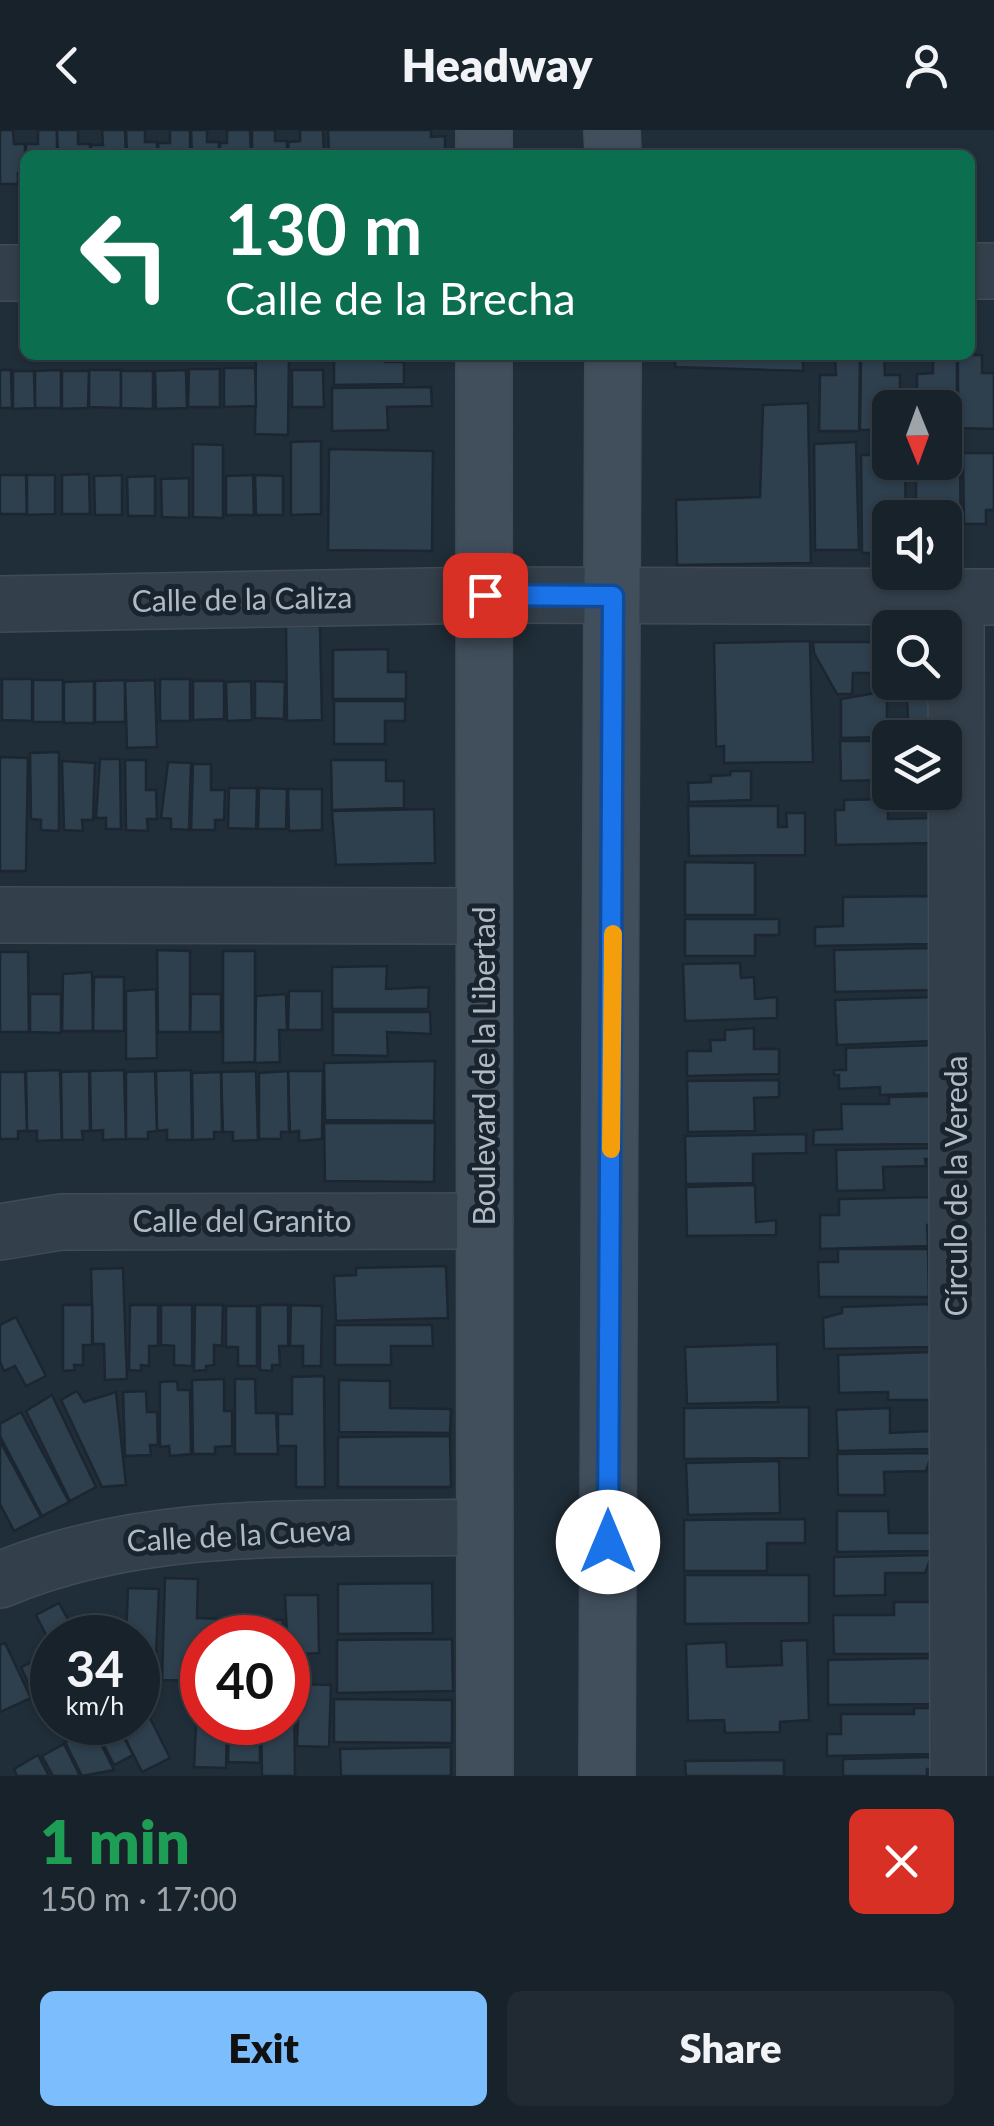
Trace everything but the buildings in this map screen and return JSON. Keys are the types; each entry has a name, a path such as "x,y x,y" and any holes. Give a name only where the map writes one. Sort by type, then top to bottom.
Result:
{"street":[{"name":"Boulevard de la Libertad","path":"484,360 485,1776"},
{"path":"607,1776 613,360"},
{"name":"Calle de la Caliza","path":"0,604 485,595 975,597"},
{"name":"Círculo de la Vereda","path":"958,1776 976,1536 975,597"},
{"path":"0,915 484,916"},
{"name":"Calle del Granito","path":"0,1232 61,1222 485,1222"},
{"name":"Calle de la Cueva","path":"0,1580 57,1556 146,1537 485,1526"}],"slow traffic":[{"path":"611,1149 613,934"}],"route":[{"path":"485,595 613,596 608,1542"}]}
